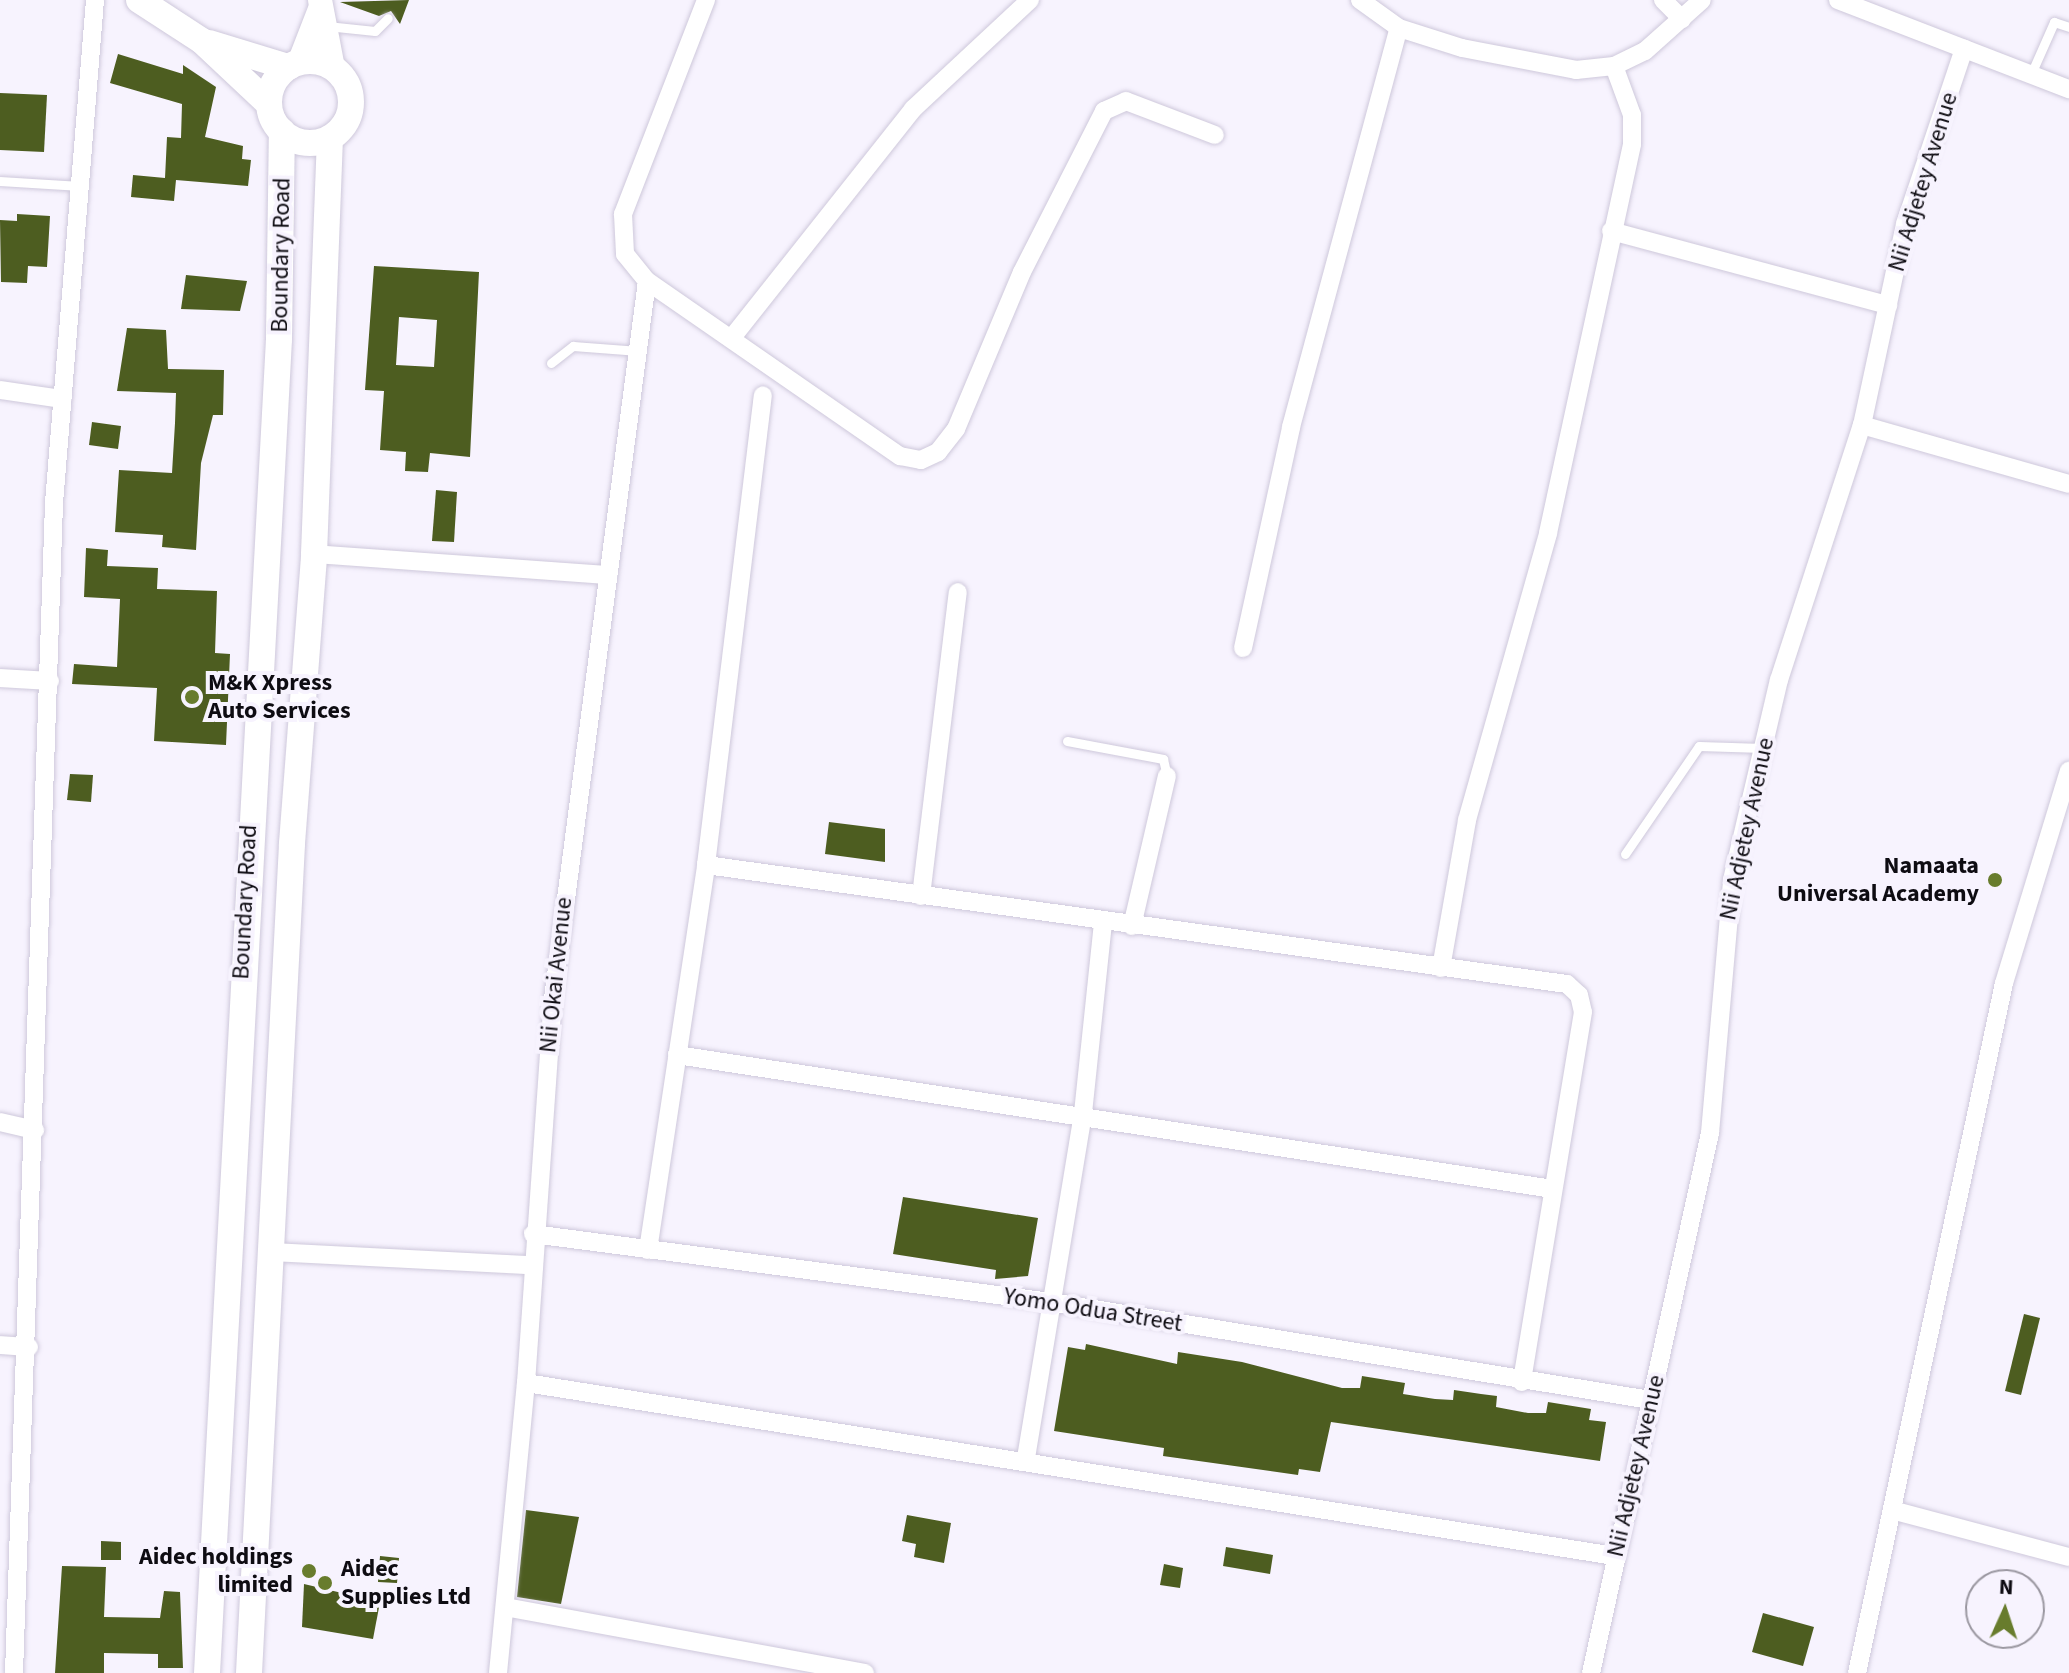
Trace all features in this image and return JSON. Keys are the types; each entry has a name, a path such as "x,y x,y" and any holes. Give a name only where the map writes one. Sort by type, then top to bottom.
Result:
{"main road":[{"path":"139,0 202,41 269,104 282,131 304,142 330,143 350,104 344,80 333,68 294,65 202,41"},
{"path":"269,104 271,89 294,65"},
{"name":"Boundary Road","path":"207,1673 279,339 282,131"},
{"name":"Boundary Road","path":"249,1673 271,1252 314,554 330,143"}],"street":[{"path":"14,1673 9,1574 29,1347 62,399 95,0"},
{"path":"706,0 623,214 625,254 647,281 734,335 900,456 921,460 938,452 956,429 1022,272 1104,111 1126,101 1215,135"},
{"path":"734,335 913,109 1030,0"},
{"path":"1663,0 1682,19"},
{"path":"1364,1 1399,28 1528,64 1614,66 1645,51 1702,0"},
{"path":"1838,0 2069,89"},
{"path":"294,65 321,12"},
{"path":"321,12 333,68"},
{"path":"1243,648 1291,427 1399,28"},
{"name":"Nii Adjetey Avenue","path":"1591,1673 1710,1133 1732,880 1763,748 1862,425 1905,224 1964,49"},
{"path":"1441,968 1467,820 1548,533 1611,231 1632,115 1614,66"},
{"path":"1611,231 1888,305"},
{"name":"Nii Okai Avenue","path":"498,1673 526,1383 533,1234 553,998 647,281"},
{"path":"0,390 62,399"},
{"path":"648,1250 706,865 763,395"},
{"path":"1862,425 2069,484"},
{"path":"314,554 608,575"},
{"path":"921,896 958,592"},
{"path":"0,678 50,681"},
{"path":"1857,1673 2004,983 2066,795 2069,771"},
{"path":"1132,926 1167,776"},
{"path":"706,865 1567,984 1579,995 1583,1012 1522,1382"},
{"path":"1026,1458 1083,1113 1103,922"},
{"path":"677,1055 1083,1113 1553,1189"},
{"path":"0,1122 35,1130"},
{"name":"Yomo Odua Street","path":"533,1234 1051,1302 1522,1382 1650,1400"},
{"path":"271,1252 532,1265"},
{"path":"0,1345 29,1347"},
{"path":"526,1383 1026,1458 1615,1556"},
{"path":"1892,1510 2069,1557"},
{"path":"505,1607 865,1673"}],"lane":[{"path":"321,12 375,31 388,18"},
{"path":"2031,74 2054,22 2069,27"},
{"path":"0,181 80,186"},
{"path":"551,363 573,346 639,351"},
{"path":"1067,741 1163,759 1167,776"},
{"path":"1625,854 1699,746 1763,748"}],"building":[{"path":"409,0 400,24 391,11 379,16 340,2"},
{"path":"118,54 183,74 183,65 216,87 205,137 243,146 242,159 251,160 248,186 176,180 174,201 131,197 133,175 165,178 167,137 181,138 182,104 110,83"},
{"path":"0,93 47,95 44,152 0,150"},
{"path":"17,214 50,216 47,267 28,266 27,283 1,282 0,220 17,221"},
{"path":"374,266 479,272 470,457 430,453 428,472 405,471 406,452 380,450 384,391 365,390","holes":["399,317 437,320 434,367 396,365"]},
{"path":"186,275 247,281 240,311 181,309"},
{"path":"127,328 166,330 168,369 224,370 223,415 213,415 201,463 196,550 162,547 163,535 115,532 119,470 172,473 175,423 176,393 117,391"},
{"path":"92,422 121,426 118,449 89,445"},
{"path":"436,490 457,492 454,542 432,541"},
{"path":"86,548 108,550 107,566 158,568 157,589 217,591 215,653 230,654 226,745 154,741 157,688 72,684 74,664 117,667 120,599 84,597"},
{"path":"70,774 93,775 91,802 67,800"},
{"path":"829,822 885,829 885,862 825,854"},
{"path":"903,1197 1038,1218 1028,1276 995,1279 996,1270 893,1254"},
{"path":"2024,1314 2040,1318 2021,1395 2005,1391"},
{"path":"1086,1344 1177,1364 1178,1352 1242,1362 1342,1388 1360,1388 1362,1376 1405,1383 1403,1394 1435,1399 1453,1400 1454,1390 1497,1396 1496,1407 1528,1413 1546,1413 1548,1402 1591,1409 1589,1420 1606,1422 1600,1461 1331,1422 1320,1472 1299,1469 1298,1475 1163,1456 1164,1448 1054,1431 1068,1347 1085,1350"},
{"path":"526,1510 579,1517 561,1604 517,1597"},
{"path":"907,1515 951,1523 944,1563 914,1557 916,1544 902,1541"},
{"path":"101,1541 121,1542 121,1560 101,1560"},
{"path":"1226,1547 1273,1555 1270,1574 1223,1566"},
{"path":"380,1556 399,1558 397,1583 378,1582"},
{"path":"1164,1564 1183,1568 1180,1588 1160,1585"},
{"path":"62,1566 106,1567 104,1617 160,1618 164,1591 180,1592 183,1668 158,1668 158,1654 104,1653 104,1673 55,1673"},
{"path":"304,1584 380,1602 373,1639 302,1627"},
{"path":"1763,1613 1814,1627 1803,1666 1752,1652"}],"place":[{"name":"M&K Xpress Auto Services","path":"192,697"},
{"name":"Namaata Universal Academy","path":"1995,880"},
{"name":"Aidec holdings limited","path":"309,1571"},
{"name":"Aidec Supplies Ltd","path":"325,1583"}]}
